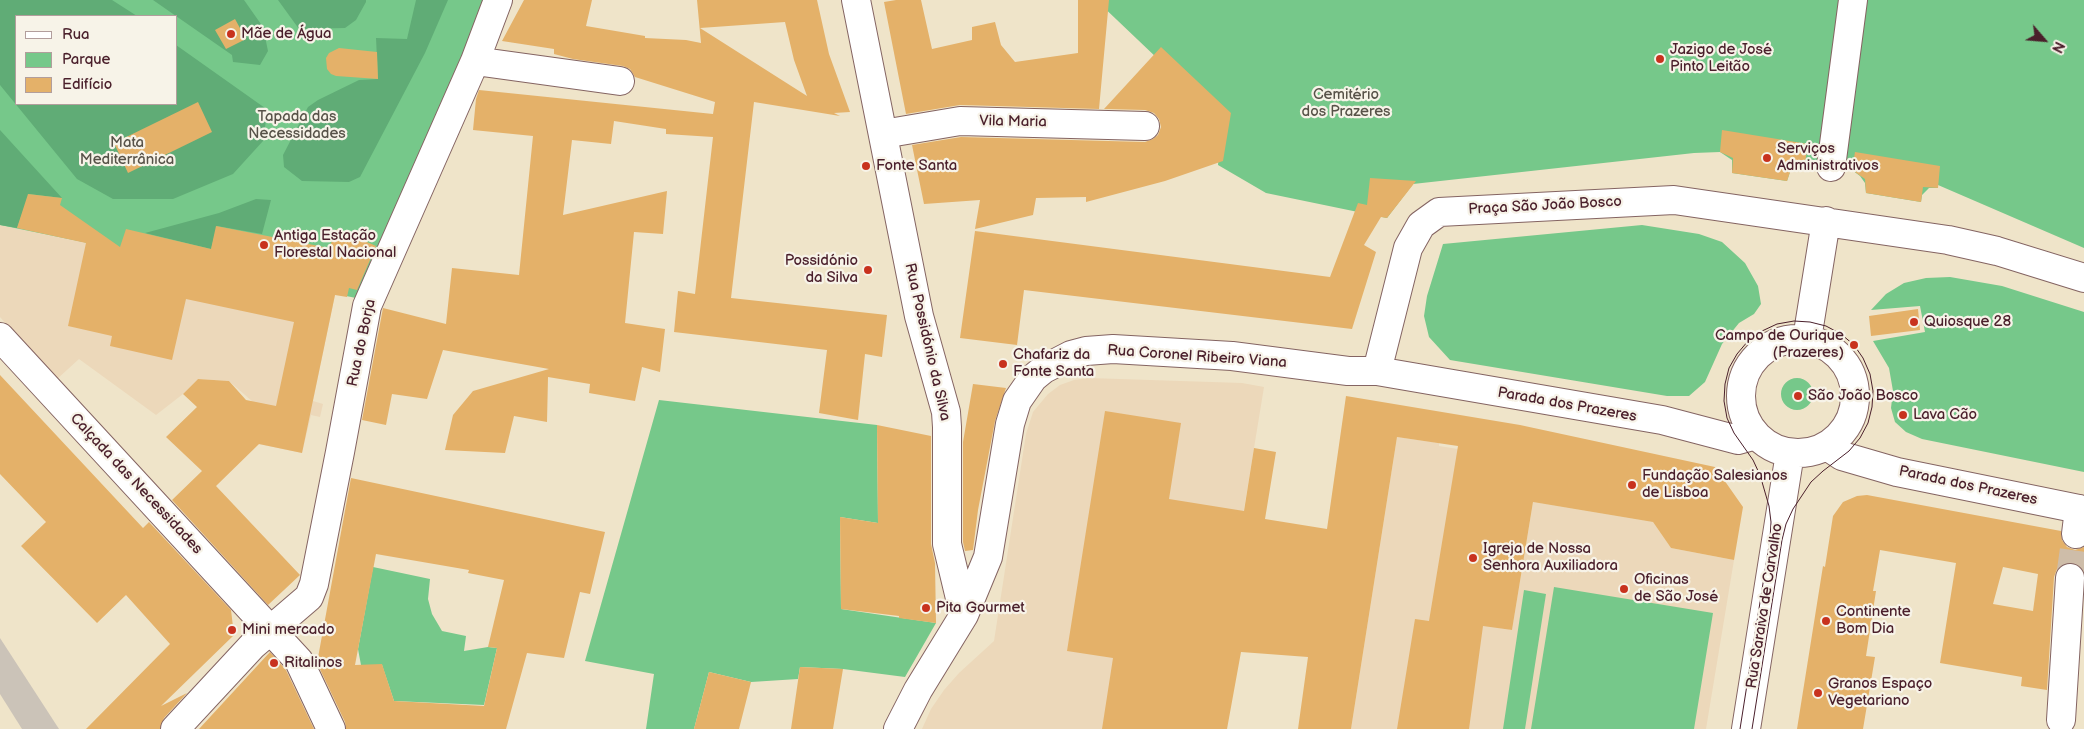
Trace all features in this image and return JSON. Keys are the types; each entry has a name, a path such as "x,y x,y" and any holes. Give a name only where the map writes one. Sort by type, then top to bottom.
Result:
{"street":[{"name":"Rua do Borja","path":"175,729 253,645 309,597 314,584 367,306 475,62 498,0"},
{"name":"Rua Possidónio da Silva","path":"856,0 919,316 946,412 948,544 964,615"},
{"path":"1831,167 1854,0"},
{"path":"475,62 620,81"},
{"name":"Vila Maria","path":"883,134 960,121 1144,126"},
{"name":"Praça São João Bosco","path":"1377,372 1408,248 1421,225 1440,212 1674,200 1826,221 1973,245 2084,278"},
{"path":"1807,339 1826,221"},
{"name":"Calçada das Necessidades","path":"0,337 299,661 331,729"},
{"path":"1794,338 1807,339 1820,342 1841,357 1848,367 1856,392 1856,405 1852,417 1842,433 1827,446 1815,451 1790,453 1777,450 1756,435 1748,424 1743,412 1742,387 1745,374 1760,354 1770,346 1794,338"},
{"name":"Rua Coronel Ribeiro Viana","path":"964,615 988,557 1010,424 1017,401 1033,378 1057,361 1086,351 1113,349 1232,356 1348,371 1377,372"},
{"name":"Parada dos Prazeres","path":"1377,372 1662,420 1738,440 1756,435"},
{"name":"Parada dos Prazeres","path":"1827,446 1842,456 1897,472 2080,518"},
{"name":"Rua Saraiva de Carvalho","path":"1746,729 1790,453"},
{"path":"2061,720 2070,578"},
{"path":"898,729 918,690 964,615"}],"shaded area":[{"path":"0,225 335,295 313,401 323,404 320,417 311,415 302,453 244,441 253,402 229,381 198,379 183,394 156,415 79,359 56,380 0,317"},
{"path":"1089,378 1242,383 1264,387 1208,729 922,729 931,709 944,690 959,673 994,641 1026,434 1033,412 1048,394 1060,385 1074,380"},
{"name":"Oficinas de São José","path":"1397,437 1439,443 1439,446 1458,449 1495,627 1512,630 1533,502 1653,522 1671,548 1734,560 1706,729 1351,729"},
{"path":"0,638 59,729 22,729 0,694"}],"green space":[{"name":"Tapada das Necessidades","path":"0,0 486,0 356,298 0,225"},
{"name":"Mata Mediterrânica","path":"0,0 112,0 135,15 15,15 15,103 0,85"},
{"path":"153,0 244,0 263,27 268,51 260,65 233,62 232,55 178,17 178,15 175,15"},
{"path":"278,0 366,0 366,2 356,20 345,28 299,29"},
{"path":"416,0 448,0 425,53 360,177 349,182 302,181 284,167 283,155 308,107 318,100 359,80 378,79 376,38 407,39"},
{"name":"Cemitério dos Prazeres","path":"1096,0 2084,0 2084,248 1938,185 1938,188 1929,188 1922,195 1921,202 1866,193 1865,183 1852,170 1805,163 1790,172 1787,181 1732,173 1732,160 1720,152 1694,153 1413,184 1387,218 1266,193 1218,165 1221,119"},
{"name":"Mata Mediterrânica","path":"178,46 265,108 267,113 263,141 233,174 173,199 113,199 77,179 16,105 178,105"},
{"path":"0,130 62,198 29,194 17,228 0,225"},
{"path":"256,199 271,200 262,234 217,226 211,249 145,233 219,213"},
{"path":"1642,225 1699,234 1722,242 1745,263 1758,286 1761,304 1754,314 1739,323 1722,344 1705,382 1689,396 1667,396 1450,360 1429,337 1424,316 1427,296 1443,244"},
{"path":"1950,277 2002,286 2084,312 2084,472 1922,439 1906,432 1895,422 1891,408 1893,391 1889,368 1873,341 1925,332 1920,306 1871,310 1886,294 1904,283 1926,278"},
{"path":"1797,378 1809,382 1813,394 1809,406 1797,410 1785,406 1781,394 1785,382"},
{"path":"659,400 877,425 878,523 840,517 841,609 936,623 905,677 843,669 800,667 798,679 751,682 709,672 694,729 646,729 654,674 585,661"},
{"path":"373,567 430,579 428,599 432,614 442,631 466,636 464,651 488,647 497,648 484,705 394,701 382,665 361,665 358,649"},
{"path":"1554,587 1713,613 1694,729 1531,729"},
{"path":"1524,590 1546,594 1525,729 1503,729"}],"building":[{"path":"524,0 592,0 586,26 645,36 645,38 686,40 701,43 697,0 817,0 829,54 850,112 834,113 840,116 754,102 731,298 887,315 882,357 865,354 858,420 819,413 827,350 674,332 678,291 695,294 713,137 666,134 666,129 614,121 611,144 572,140 563,215 667,191 663,234 634,232 625,323 665,329 660,372 642,367 635,401 589,393 590,384 548,377 547,422 514,416 505,453 445,450 453,415 473,391 549,369 443,350 427,399 392,394 386,425 362,420 383,308 446,324 452,268 519,275 533,136 473,130 476,99 479,90 713,114 715,102 635,77 630,69 623,66 573,59 554,54 554,49 502,41","holes":["785,22 794,60 807,96 700,28"]},
{"path":"921,0 932,49 972,40 972,27 995,22 1001,45 1015,62 1078,53 1078,0 1109,0 1099,109 960,105 906,114 884,2"},
{"name":"Mãe de Água","path":"235,19 246,39 226,49 215,30"},
{"path":"1161,47 1231,113 1223,161 1165,181 1086,202 1086,197 1036,198 1033,215 975,229 980,200 924,204 912,145 961,137 1145,142 1153,139 1158,135 1161,127 1159,119 1154,113 1145,110 1104,109"},
{"path":"339,48 377,52 378,79 331,74 327,69 326,58 329,53"},
{"path":"198,102 212,132 128,173 114,143"},
{"name":"Serviços Administrativos","path":"1722,130 1808,144 1805,163 1790,172 1787,181 1732,173 1733,158 1720,152"},
{"path":"1855,152 1940,166 1938,188 1923,187 1921,202 1866,193 1865,179 1852,170"},
{"path":"1370,178 1416,181 1387,218 1381,217 1364,245 1376,252 1352,329 1024,290 1017,345 960,338 975,231 1330,277 1358,203 1367,205"},
{"path":"28,194 62,198 60,205 120,247 126,229 211,249 216,226 329,248 337,229 376,246 357,290 349,288 347,297 335,295 302,453 259,444 216,486 300,575 268,605 172,500 202,471 166,437 197,407 183,394 198,379 229,381 246,400 276,406 294,322 186,299 172,360 110,346 112,336 68,326 86,243 17,228"},
{"path":"1918,309 1920,330 1871,336 1869,316"},
{"path":"0,375 143,528 149,522 231,610 234,635 161,706 187,693 164,718 160,729 86,729 170,644 126,595 97,623 21,546 46,522 0,474"},
{"path":"973,384 1006,388 995,421 978,510 973,550 965,551 963,542 963,442"},
{"path":"1346,396 1520,425 1715,467 1743,507 1734,560 1671,548 1653,522 1533,502 1512,630 1483,626 1469,729 1397,729 1415,619 1429,621 1458,446 1397,437 1351,729 1298,729 1308,657 1241,652 1227,729 1102,729 1113,658 1067,651 1105,411 1181,423 1169,499 1244,511 1254,448 1276,452 1265,519 1327,529"},
{"path":"877,425 931,436 931,544 935,563 936,623 899,618 899,616 841,609 840,517 878,523"},
{"path":"351,478 605,532 590,594 580,592 564,658 527,653 506,729 346,729 345,722 317,663","holes":["376,554 469,570 468,573 504,580 488,647 497,648 484,706 394,701 382,664 355,665"]},
{"path":"1867,495 2061,531 2062,540 2067,547 2075,550 2084,547 2084,571 2078,565 2070,562 2057,569 2054,577 2047,690 2021,686 2022,677 1940,663 1956,563 1880,550 1873,591 1876,591 1866,656 1875,657 1863,729 1797,729 1823,566 1825,567 1833,516 1843,502 1857,496","holes":["2003,567 2038,574 2033,611 1993,604"]},
{"path":"270,652 286,670 314,729 199,729"},
{"path":"800,667 843,669 833,729 791,729"},
{"path":"709,672 751,682 739,729 694,729"}],"tunnel":[{"path":"2070,578 2076,534"}],"tram line":[{"path":"1740,729 1770,539 1771,522 1769,506 1760,475 1727,418 1724,401 1725,384 1729,368 1737,354 1748,341 1762,331 1777,324 1794,321 1810,322 1826,326 1841,334 1854,345 1863,358 1870,374 1873,391 1872,407 1868,423 1860,438 1849,451 1811,482 1793,509 1786,524 1752,729"}],"place":[{"name":"Mãe de Água","path":"231,34"},
{"name":"Jazigo de José Pinto Leitão","path":"1660,59"},
{"name":"Serviços Administrativos","path":"1767,158"},
{"name":"Fonte Santa","path":"866,166"},
{"name":"Antiga Estação Florestal Nacional","path":"264,245"},
{"name":"Possidónio da Silva","path":"868,270"},
{"name":"Quiosque 28","path":"1914,322"},
{"name":"Campo de Ourique (Prazeres)","path":"1854,345"},
{"name":"Chafariz da Fonte Santa","path":"1003,364"},
{"name":"São João Bosco","path":"1798,396"},
{"name":"Lava Cão","path":"1903,415"},
{"name":"Fundação Salesianos de Lisboa","path":"1632,485"},
{"name":"Igreja de Nossa Senhora Auxiliadora","path":"1473,558"},
{"name":"Oficinas de São José","path":"1624,589"},
{"name":"Pita Gourmet","path":"926,608"},
{"name":"Continente Bom Dia","path":"1826,621"},
{"name":"Mini mercado","path":"232,630"},
{"name":"Ritalinos","path":"274,663"},
{"name":"Granos Espaço Vegetariano","path":"1818,693"}]}
